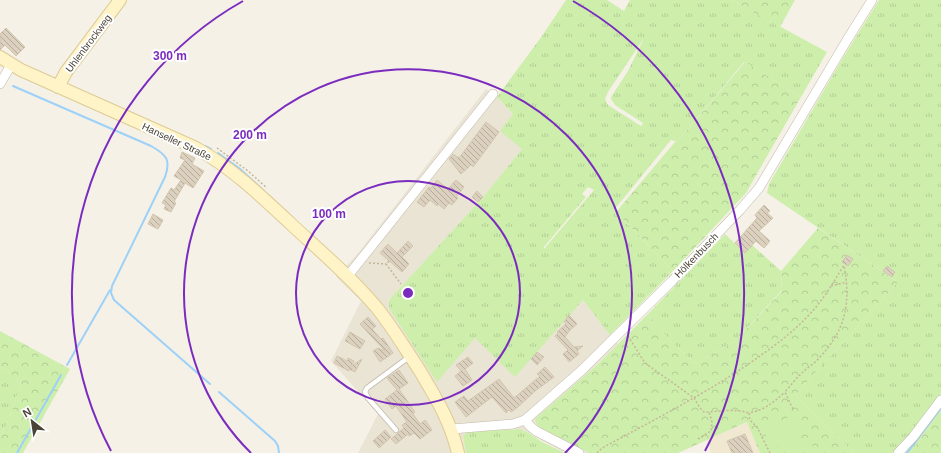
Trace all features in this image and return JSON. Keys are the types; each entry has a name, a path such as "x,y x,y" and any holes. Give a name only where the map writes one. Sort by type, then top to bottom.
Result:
{"main road":[{"name":"Uhlenbrockweg","path":"58,87 66,72 120,0"},
{"name":"Hanseller Straße","path":"0,57 11,65 58,87 196,148 220,162 253,189 347,276 384,317 440,404 452,429 458,453"}],"street":[{"name":"Hölkenbusch","path":"452,429 513,424 525,420 563,388 624,329 731,219 759,188 835,59 872,0"},
{"path":"0,84 11,65"},
{"path":"347,276 493,94"},
{"path":"898,453 913,437 941,400"},
{"path":"525,420 536,431 579,453"}],"lane":[{"path":"396,430 368,398 365,392 367,388 410,357"}],"path":[{"path":"369,263 386,264 389,261"},
{"path":"386,264 401,284"},
{"path":"597,453 602,448 694,398 774,346 807,318 825,296 844,265 847,282 847,308 839,332 817,360 803,372 785,392 764,409 749,413 734,410 704,412 694,398 645,362 630,341 624,329"},
{"path":"831,286 847,282"},
{"path":"785,392 793,409"},
{"path":"698,439 711,431 712,422 709,412"},
{"path":"749,413 750,420 758,427 770,453"}],"shaded area":[{"path":"486,89 497,97 513,114 522,149 484,196 389,300 389,308 475,338 515,376 583,300 618,344 573,387 535,420 537,426 589,453 565,453 525,431 514,429 470,432 463,438 466,453 358,453 378,414 331,361 361,301 336,277 359,252"},
{"path":"748,422 760,453 711,453 707,440"}],"green space":[{"path":"566,0 607,0 624,11 630,0 731,0 827,52 801,97 744,62 677,142 671,140 614,210 673,271 610,335 583,300 515,377 475,338 437,382 389,308 389,300 484,196 522,149 500,131 513,114 497,97 542,36","holes":["643,40 628,71 611,97 615,105 643,123 641,126 608,105 605,99 608,92","588,187 594,190 544,249 544,247 586,197 582,194"]},
{"path":"731,0 795,0 780,27"},
{"path":"879,0 941,0 941,396 893,453 854,453 795,395 898,282 767,193 769,184 844,56"},
{"path":"745,62 801,97 746,193 673,271 616,212"},
{"path":"818,228 898,282 795,395 854,453 760,453 747,422 678,453 589,453 537,426 535,419 598,364 648,314 671,342 696,364 736,340 782,291 781,271"},
{"path":"725,234 745,253 752,245 781,271 782,290 736,340 696,364 671,342 648,314"},
{"path":"0,331 70,369 23,453 0,453 0,438 12,412 21,382 0,366"},
{"path":"0,366 21,382 12,412 0,438"},
{"path":"941,404 941,411 910,453 901,453"},
{"path":"941,411 941,453 910,453"},
{"path":"795,415 803,435 772,449 763,428"},
{"path":"520,429 565,453 466,453 463,436 468,432"},
{"path":"809,437 813,447 800,453 787,453 784,448"}],"building":[{"path":"6,28 25,47 16,56 5,45 0,50 0,34"},
{"path":"486,122 499,132 473,167 471,165 461,174 449,159 453,154 459,158"},
{"path":"182,152 195,158 192,164 204,171 193,188 185,183 174,202 176,203 171,212 164,209 166,205 162,203 171,188 174,190 181,180 174,176 185,160 180,158"},
{"path":"437,180 448,189 456,180 464,187 452,205 449,203 444,209 438,204 437,206 430,200 424,207 417,202 429,187 431,188"},
{"path":"477,191 483,197 478,202 472,197"},
{"path":"764,205 770,211 767,213 773,218 759,231 770,241 764,248 756,241 745,253 735,243 757,218 755,215"},
{"path":"153,214 163,220 158,229 148,224"},
{"path":"408,241 413,246 402,257 409,264 402,272 380,253 388,244 397,253"},
{"path":"847,255 853,259 848,266 842,262"},
{"path":"887,266 895,272 892,277 883,271"},
{"path":"569,315 577,324 565,337 574,347 583,346 577,351 579,354 569,362 563,354 568,350 555,336 558,333 557,332 566,324 564,322"},
{"path":"368,317 376,326 372,329 381,339 383,338 393,353 380,362 373,351 378,348 385,351 360,324"},
{"path":"350,332 365,341 360,349 345,341"},
{"path":"537,352 544,357 537,365 531,359"},
{"path":"337,356 347,361 348,358 354,361 351,366 362,359 355,372 349,369 349,371 334,363"},
{"path":"468,357 473,363 465,369 472,380 463,386 455,376 461,371 456,365"},
{"path":"545,367 554,377 511,412 509,410 506,413 492,397 466,417 455,402 464,396 468,401 499,379 514,398 540,376 537,374"},
{"path":"399,370 408,383 399,389 415,412 413,414 420,424 425,420 432,430 420,439 414,433 409,436 408,434 396,444 391,439 404,428 402,425 407,422 396,406 392,409 385,399 397,390 387,378"},
{"path":"385,430 391,437 379,448 373,441"},
{"path":"745,434 753,453 732,453 727,441"}],"waterway":[{"path":"13,86 151,146 161,152 166,158 168,166 165,177 112,286 111,293 114,300 210,384"},
{"path":"205,146 211,149"},
{"path":"218,153 239,168 264,191"},
{"path":"67,365 110,290"},
{"path":"17,453 61,375"},
{"path":"219,392 275,441 278,446 279,453"},
{"path":"907,453 941,408"}]}
